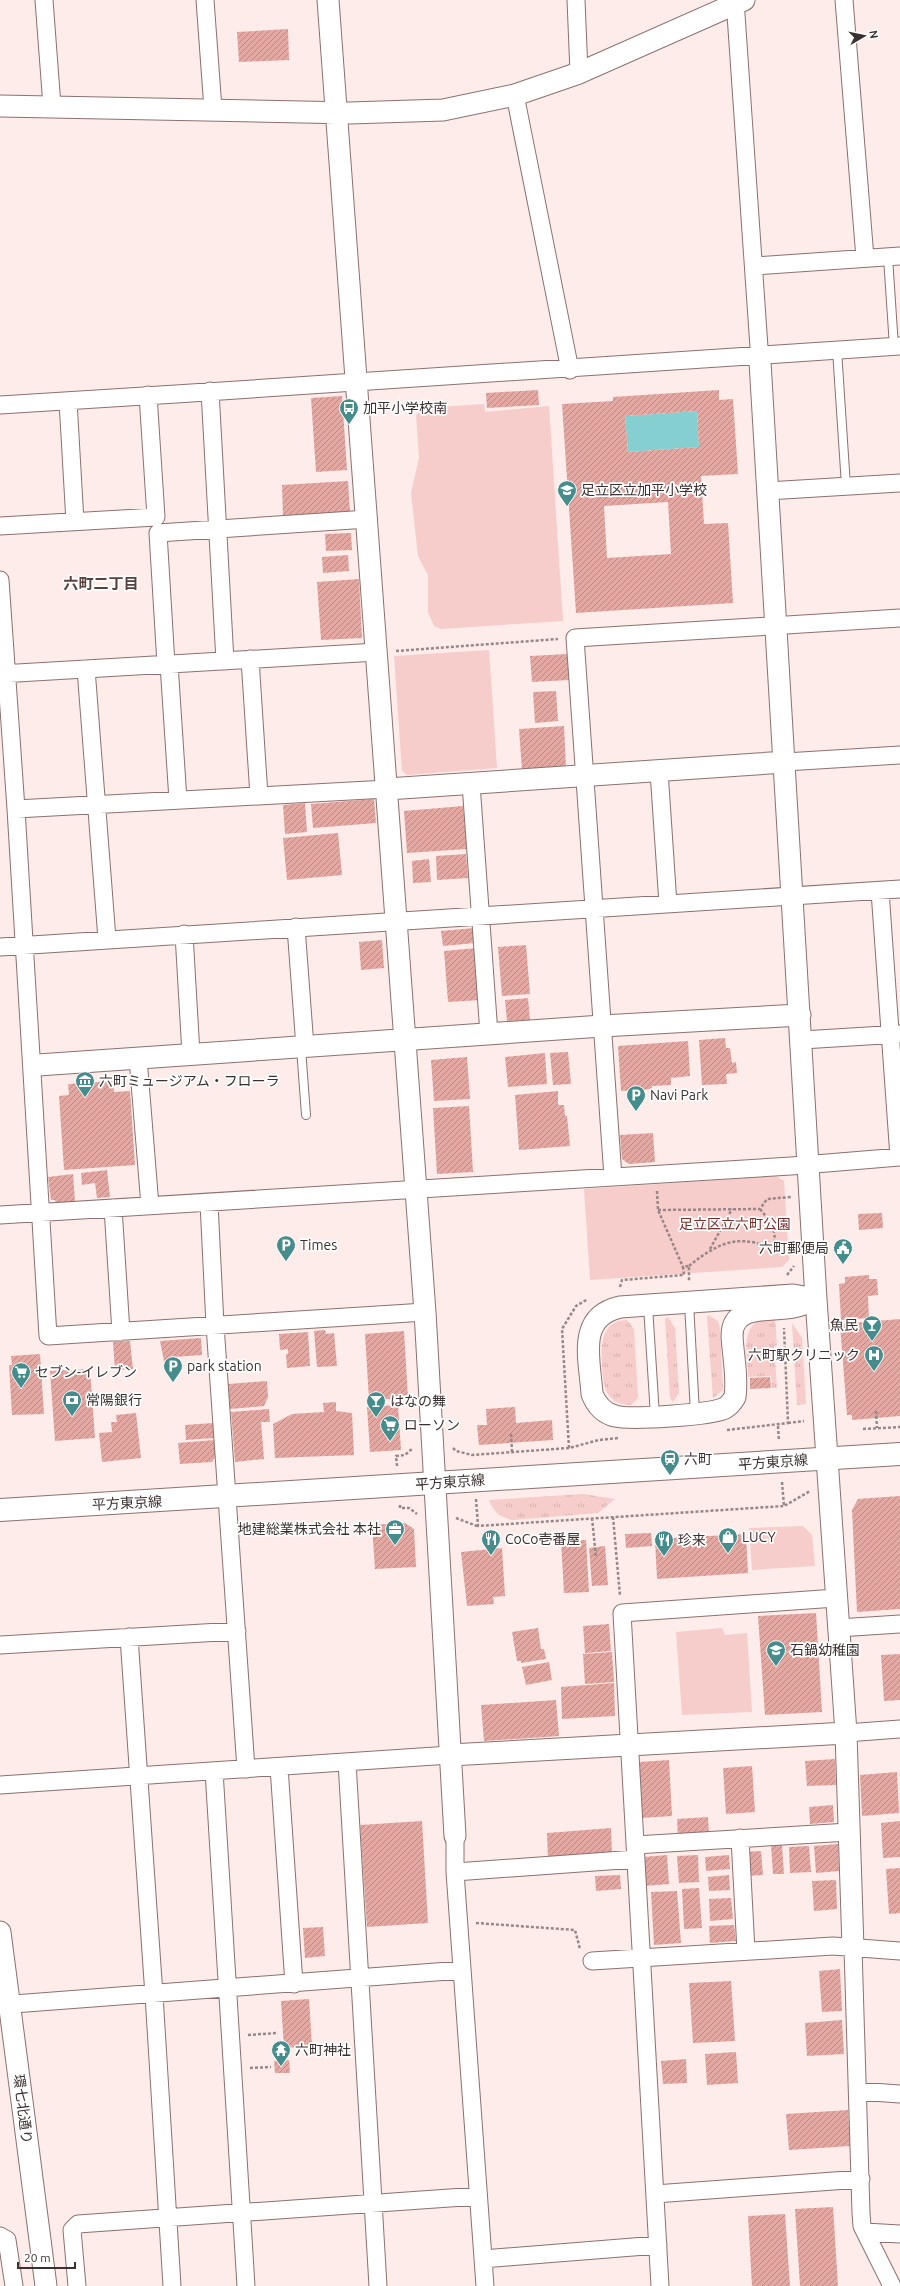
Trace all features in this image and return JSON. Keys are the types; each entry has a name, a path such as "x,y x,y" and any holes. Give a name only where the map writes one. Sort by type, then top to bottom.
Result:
{"main road":[{"name":"平方東京線","path":"0,1510 227,1498 900,1454"}],"street":[{"path":"44,0 52,106"},
{"path":"205,0 213,109"},
{"path":"328,0 358,382 425,1312 455,1836 455,1872 485,2286"},
{"path":"576,0 579,73"},
{"path":"844,0 865,258"},
{"path":"0,106 401,113 443,110 515,95 579,73 738,1 802,1040 816,1299 846,1733 861,2213 865,2232 892,2286"},
{"path":"515,95 570,370"},
{"path":"755,266 894,256"},
{"path":"0,405 358,382 760,359 837,350 897,347"},
{"path":"210,391 225,661"},
{"path":"148,396 178,800"},
{"path":"68,401 75,522"},
{"path":"767,491 900,483"},
{"path":"0,526 75,522 217,529 368,519"},
{"path":"0,580 3,674 16,809 35,1065 48,1336 425,1312"},
{"path":"613,1177 576,638 900,618"},
{"path":"3,674 377,652"},
{"path":"250,659 259,796"},
{"path":"86,669 95,804 107,939"},
{"path":"16,809 470,784 585,775 900,755"},
{"path":"659,771 668,904"},
{"path":"470,784 489,1034"},
{"path":"0,946 595,908 793,897 900,889"},
{"path":"0,1215 809,1165 899,1157 895,1034 880,891"},
{"path":"296,927 303,1047"},
{"path":"184,934 191,1054"},
{"path":"35,1065 602,1026 800,1015"},
{"path":"802,1040 895,1034"},
{"path":"138,1058 150,1206"},
{"path":"209,1203 215,1325 246,1769"},
{"path":"113,1208 121,1332"},
{"path":"782,1302 742,1314 737,1318 732,1335 735,1397 731,1404 724,1409 695,1413 625,1418 615,1416 601,1409 592,1394 588,1342 592,1326 604,1312 620,1307 648,1305 689,1292 782,1302 794,1307 816,1299"},
{"path":"660,2286 622,1613 836,1598"},
{"path":"838,1628 900,1624"},
{"path":"0,1645 237,1631"},
{"path":"129,1637 154,1995 172,2286"},
{"path":"0,1785 450,1755 900,1729"},
{"path":"346,1762 378,2286"},
{"path":"279,1767 294,1984"},
{"path":"214,1771 230,2048 246,2286"},
{"path":"455,1872 636,1852 740,1838 849,1832"},
{"path":"740,1838 746,1951"},
{"name":"環七北通り","path":"0,1932 5,2005 29,2158 46,2286"},
{"path":"592,1961 833,1946 900,1951"},
{"path":"5,2005 154,1995 462,1970"},
{"path":"858,2091 900,2094"},
{"path":"654,2194 860,2179"},
{"path":"77,2286 72,2230 78,2224 478,2196"},
{"path":"865,2232 900,2234"},
{"path":"0,2236 7,2240 14,2286"},
{"path":"483,2259 658,2245"}],"lane":[{"path":"894,256 897,347"},
{"path":"837,350 846,486"},
{"path":"303,1047 306,1114"},
{"path":"689,1292 695,1413"},
{"path":"648,1305 655,1416"}],"path":[{"path":"377,652 576,638"},
{"path":"620,1287 622,1280 684,1275 683,1267 658,1210 655,1174"},
{"path":"791,1191 792,1204"},
{"path":"760,1209 767,1199 792,1197"},
{"path":"710,1249 732,1209"},
{"path":"658,1210 760,1209"},
{"path":"683,1267 689,1266 710,1249 736,1241 753,1240 768,1247 774,1244 776,1234 770,1221 760,1209"},
{"path":"788,1423 781,1276 787,1275 796,1264"},
{"path":"689,1266 689,1292"},
{"path":"876,1411 877,1428"},
{"path":"724,1430 778,1426 804,1421"},
{"path":"778,1426 779,1442"},
{"path":"863,1428 900,1427"},
{"path":"511,1434 512,1452"},
{"path":"451,1444 456,1452 472,1455 569,1448 599,1440 623,1438"},
{"path":"472,1455 478,1526 784,1506 810,1491"},
{"path":"782,1482 784,1506"},
{"path":"613,1517 622,1613"},
{"path":"592,1518 596,1557"},
{"path":"459,1922 575,1930 584,1961 592,1961"},
{"path":"230,2048 245,2048 244,2036 277,2033"}],"green space":[{"path":"484,404 485,412 549,406 563,621 441,629 434,626 428,612 428,575 418,556 411,493 419,458 416,415 424,408"},
{"path":"489,650 497,768 407,775 402,771 394,656"},
{"name":"足立区立六町公園","path":"776,1176 784,1181 789,1260 782,1267 590,1280 584,1189"},
{"path":"708,1315 718,1321 720,1329 723,1390 713,1398 707,1317"},
{"path":"668,1317 675,1328 679,1393 673,1402 670,1398 665,1319"},
{"path":"775,1317 777,1345 774,1346 777,1388 772,1388 771,1376 748,1377 746,1347 750,1330 755,1323 763,1319"},
{"path":"627,1320 634,1329 638,1398 631,1405 616,1402 611,1398 607,1392 603,1379 602,1364 604,1335 607,1329 618,1321"},
{"path":"792,1323 802,1338 806,1404 797,1405"},
{"path":"583,1494 615,1499 598,1513 512,1520 498,1513 493,1508 489,1500"},
{"path":"803,1526 812,1535 815,1566 752,1570 749,1528"},
{"path":"722,1628 725,1635 747,1633 752,1712 682,1715 676,1632"}],"water":[{"path":"697,411 699,447 628,452 625,416"}],"building":[{"path":"288,29 289,60 239,62 237,32"},
{"path":"538,390 539,405 487,408 486,393"},
{"path":"719,390 719,400 733,399 738,474 701,476 704,524 728,523 733,603 576,613 562,404 613,401 613,397","holes":["697,411 699,447 628,452 625,416","668,502 671,554 607,558 604,506"]},
{"path":"342,396 347,470 316,472 311,398"},
{"path":"348,481 350,512 283,517 282,485"},
{"path":"351,533 352,550 326,551 325,534"},
{"path":"348,555 349,571 323,573 322,557"},
{"path":"359,579 362,638 321,640 317,582"},
{"path":"568,654 569,680 532,682 530,656"},
{"path":"556,691 558,721 535,723 533,692"},
{"path":"564,726 566,767 522,770 519,729"},
{"path":"374,799 376,823 313,828 311,804"},
{"path":"305,803 307,832 285,834 283,805"},
{"path":"463,806 467,849 407,853 404,811"},
{"path":"338,833 342,875 287,880 283,838"},
{"path":"466,854 468,878 437,880 436,856"},
{"path":"429,859 431,882 413,883 412,861"},
{"path":"474,928 475,943 443,946 441,931"},
{"path":"382,940 384,968 361,970 359,942"},
{"path":"526,945 530,994 502,996 498,947"},
{"path":"477,948 481,1000 448,1002 444,951"},
{"path":"528,998 530,1020 507,1021 505,1000"},
{"path":"725,1038 726,1048 730,1048 732,1063 736,1062 737,1073 726,1074 727,1084 702,1085 699,1040"},
{"path":"688,1041 690,1076 671,1078 671,1085 652,1086 652,1089 621,1091 618,1046"},
{"path":"568,1052 571,1084 553,1085 550,1053"},
{"path":"545,1053 547,1084 508,1087 505,1057"},
{"path":"467,1057 470,1099 434,1101 431,1060"},
{"path":"113,1081 114,1092 130,1091 135,1165 64,1170 59,1096 69,1095 68,1084"},
{"path":"558,1091 558,1105 564,1105 565,1116 567,1116 570,1146 519,1150 515,1095"},
{"path":"469,1106 473,1172 437,1174 433,1108"},
{"path":"653,1133 655,1162 629,1164 622,1159 620,1135"},
{"path":"107,1170 110,1197 97,1198 95,1183 82,1185 81,1173"},
{"path":"73,1174 75,1201 56,1203 55,1200 51,1200 48,1177"},
{"path":"882,1213 883,1228 859,1230 858,1214"},
{"path":"869,1275 869,1279 877,1279 878,1295 868,1296 869,1318 841,1320 839,1284 845,1283 845,1277"},
{"path":"900,1319 900,1416 852,1420 852,1415 847,1415 840,1324"},
{"path":"325,1330 326,1334 334,1333 337,1366 317,1367 314,1331"},
{"path":"404,1331 408,1398 369,1400 365,1334"},
{"path":"308,1332 310,1366 287,1368 286,1354 288,1354 288,1349 280,1350 279,1334"},
{"path":"201,1338 202,1355 174,1357 174,1360 164,1361 160,1341"},
{"path":"130,1341 133,1369 115,1370 113,1342"},
{"path":"40,1354 44,1414 12,1415 9,1365 12,1365 11,1356"},
{"path":"90,1369 95,1438 55,1441 50,1371"},
{"path":"770,1377 771,1388 750,1389 750,1378"},
{"path":"267,1381 268,1397 264,1406 230,1409 228,1384"},
{"path":"336,1402 336,1411 352,1413 354,1455 275,1458 273,1424 292,1414 324,1412 323,1403"},
{"path":"398,1405 401,1450 370,1452 367,1407"},
{"path":"515,1407 516,1423 552,1420 553,1440 479,1445 477,1425 487,1425 486,1409"},
{"path":"269,1409 270,1422 261,1422 264,1459 235,1462 231,1412"},
{"path":"136,1413 141,1458 102,1462 99,1433 112,1432 111,1422 117,1422 116,1415"},
{"path":"213,1423 214,1438 186,1440 185,1425"},
{"path":"214,1440 216,1456 212,1462 180,1464 178,1443"},
{"path":"900,1496 900,1609 857,1612 852,1510 858,1499"},
{"path":"405,1523 414,1529 416,1567 375,1569 372,1525"},
{"path":"651,1533 652,1546 626,1548 625,1534"},
{"path":"746,1534 748,1573 657,1579 655,1539"},
{"path":"586,1540 589,1592 564,1593 561,1541"},
{"path":"605,1546 608,1585 592,1586 589,1548"},
{"path":"502,1548 505,1596 493,1597 494,1604 467,1606 461,1552"},
{"path":"816,1613 822,1712 765,1715 758,1616"},
{"path":"609,1624 611,1651 585,1653 583,1626"},
{"path":"538,1628 541,1649 544,1649 546,1659 521,1663 521,1661 517,1661 512,1632"},
{"path":"612,1652 614,1682 585,1684 583,1654"},
{"path":"900,1654 900,1700 884,1701 881,1655"},
{"path":"549,1662 552,1680 526,1685 522,1667"},
{"path":"614,1683 615,1716 562,1719 561,1687"},
{"path":"556,1700 559,1736 484,1741 481,1705"},
{"path":"835,1759 836,1785 807,1786 805,1761"},
{"path":"669,1760 672,1816 642,1818 639,1762"},
{"path":"752,1766 755,1812 726,1814 723,1768"},
{"path":"897,1772 899,1813 862,1816 860,1775"},
{"path":"833,1805 834,1822 810,1824 809,1807"},
{"path":"708,1817 709,1836 678,1838 677,1819"},
{"path":"422,1821 428,1923 367,1927 360,1825"},
{"path":"900,1821 900,1857 883,1858 881,1823"},
{"path":"611,1828 612,1855 548,1859 547,1833"},
{"path":"838,1844 839,1871 816,1873 814,1846"},
{"path":"782,1845 784,1874 773,1874 771,1846"},
{"path":"809,1846 811,1872 790,1873 789,1847"},
{"path":"761,1851 763,1875 745,1876 743,1852"},
{"path":"667,1855 669,1884 645,1886 643,1857"},
{"path":"698,1855 699,1882 679,1883 677,1856"},
{"path":"729,1855 730,1869 706,1871 705,1857"},
{"path":"900,1868 900,1913 889,1914 886,1869"},
{"path":"620,1875 621,1889 596,1891 595,1876"},
{"path":"729,1875 730,1890 709,1891 708,1877"},
{"path":"836,1880 837,1909 814,1911 812,1881"},
{"path":"699,1888 702,1928 684,1929 682,1889"},
{"path":"677,1891 681,1943 654,1945 651,1892"},
{"path":"731,1898 733,1919 710,1921 709,1899"},
{"path":"734,1925 736,1941 710,1943 709,1926"},
{"path":"323,1927 325,1956 305,1958 303,1928"},
{"path":"840,1969 842,2011 822,2012 819,1971"},
{"path":"731,1981 735,2041 693,2043 689,1983"},
{"path":"309,1999 312,2046 284,2048 281,2001"},
{"path":"842,2020 844,2054 807,2056 805,2023"},
{"path":"736,2052 738,2083 707,2085 705,2054"},
{"path":"686,2059 687,2083 663,2084 661,2061"},
{"path":"289,2060 290,2073 275,2073 274,2061"},
{"path":"848,2110 850,2146 789,2150 786,2114"},
{"path":"833,2207 838,2286 800,2286 795,2209"},
{"path":"785,2214 790,2286 752,2286 748,2216"}],"place":[{"name":"加平小学校南","path":"349,425"},
{"name":"足立区立加平小学校","path":"567,507"},
{"name":"六町ミュージアム・フローラ","path":"85,1098"},
{"name":"Navi Park","path":"636,1112"},
{"name":"Times","path":"286,1262"},
{"name":"六町郵便局","path":"843,1265"},
{"name":"魚民","path":"872,1342"},
{"name":"六町駅クリニック","path":"874,1372"},
{"name":"park station","path":"173,1383"},
{"name":"セブン-イレブン","path":"21,1389"},
{"name":"常陽銀行","path":"72,1417"},
{"name":"はなの舞","path":"376,1418"},
{"name":"ローソン","path":"390,1442"},
{"name":"六町","path":"670,1476"},
{"name":"地建総業株式会社 本社","path":"395,1546"},
{"name":"LUCY","path":"728,1554"},
{"name":"CoCo壱番屋","path":"491,1556"},
{"name":"珍来","path":"664,1557"},
{"name":"石鍋幼稚園","path":"776,1667"},
{"name":"六町神社","path":"281,2067"}],"district":[{"name":"六町二丁目","path":"101,584"}]}
